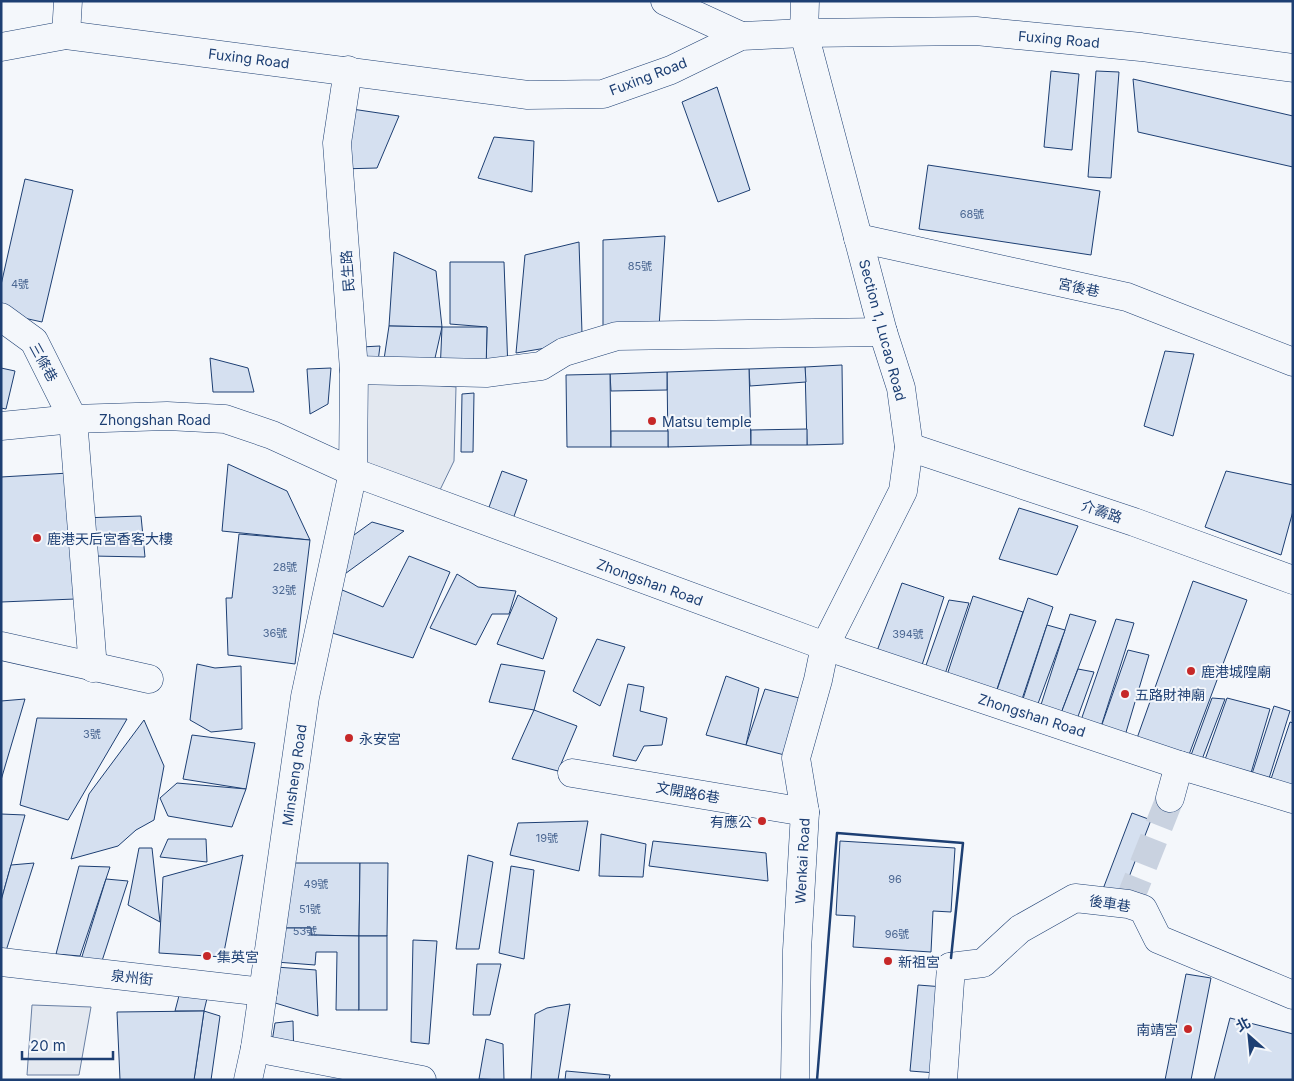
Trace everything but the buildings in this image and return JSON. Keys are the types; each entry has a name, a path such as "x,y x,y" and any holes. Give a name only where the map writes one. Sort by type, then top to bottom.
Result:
{"street":[{"path":"66,35 68,1"},
{"path":"665,1 741,36"},
{"name":"Section 1, Lucao Road","path":"805,1 804,33 882,332 902,388 909,447 903,491 824,646"},
{"name":"Fuxing Road","path":"1,47 66,35 348,70 528,95 603,94 671,70 741,36 804,33 976,31 1141,47 1293,68"},
{"name":"民生路","path":"348,70 337,143 354,370 353,472"},
{"name":"宮後巷","path":"858,238 1127,297 1293,362"},
{"name":"三條巷","path":"1,317 34,341 73,419"},
{"path":"354,370 476,374 541,366 564,352 617,336 882,332"},
{"name":"Zhongshan Road","path":"1,426 73,419 167,416 225,420 272,435 353,472 824,646 1179,765 1293,799"},
{"path":"73,419 93,668"},
{"name":"介壽路","path":"909,447 1134,522 1293,580"},
{"name":"Minsheng Road","path":"248,1080 255,1048 305,696 353,472"},
{"path":"1,646 149,679"},
{"name":"Wenkai Road","path":"795,1080 797,950 805,812 796,758 818,680 824,646"},
{"path":"1170,798 1179,765"},
{"name":"文開路6巷","path":"572,772 805,812"},
{"name":"後車巷","path":"943,1080 950,967 983,963 1020,929 1075,898 1128,904 1143,909 1158,939 1293,995"},
{"name":"泉州街","path":"1,962 263,992"},
{"path":"255,1048 422,1080"}],"shaded area":[{"path":"359,378 456,387 454,461 439,492 357,469"},
{"path":"32,1005 91,1007 79,1075 27,1075"}],"tunnel":[{"path":"1128,904 1170,798"}],"wall":[{"path":"817,1080 837,833 963,843 951,958"}],"place":[{"name":"Matsu temple","path":"652,421"},
{"name":"鹿港天后宮香客大樓","path":"37,538"},
{"name":"鹿港城隍廟","path":"1191,671"},
{"name":"五路財神廟","path":"1125,694"},
{"name":"永安宮","path":"349,738"},
{"name":"有應公","path":"762,821"},
{"name":"集英宮","path":"207,956"},
{"name":"新祖宮","path":"888,961"},
{"name":"南靖宮","path":"1188,1029"}]}
